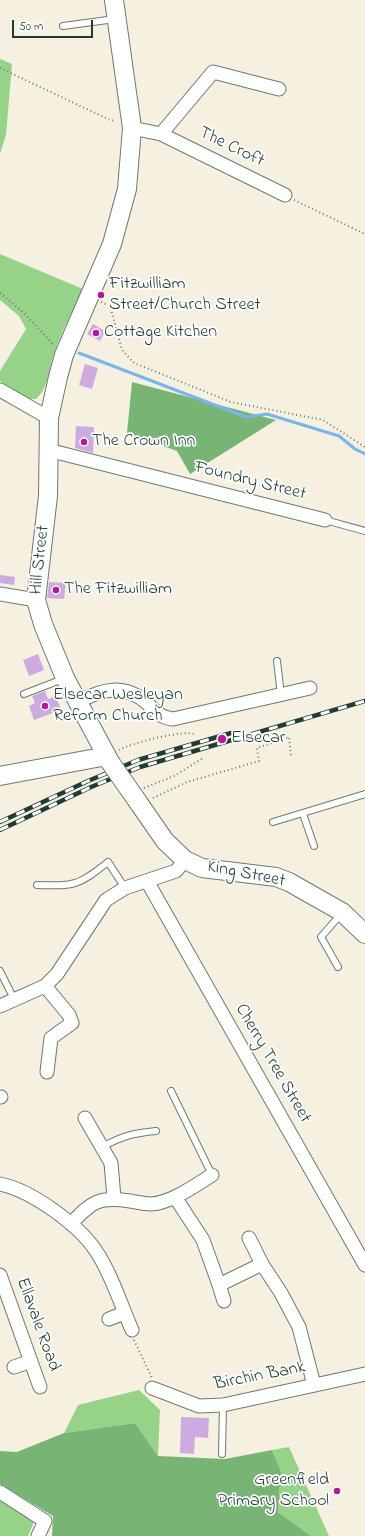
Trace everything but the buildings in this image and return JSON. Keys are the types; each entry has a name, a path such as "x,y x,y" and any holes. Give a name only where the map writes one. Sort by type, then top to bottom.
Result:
{"main road":[{"name":"Hill Street","path":"114,0 132,126 127,189 112,244 64,355 49,418 48,496 36,600 43,624 65,678 109,759 168,844 185,860"},
{"path":"0,776 109,759"},
{"name":"King Street","path":"185,860 202,868 276,877 302,888 342,912 364,932"}],"street":[{"name":"The Croft","path":"161,134 214,72 279,88"},
{"name":"The Croft","path":"132,126 161,134 286,195"},
{"path":"0,390 49,418"},
{"name":"Foundry Street","path":"48,450 325,520"},
{"path":"0,594 36,600"},
{"path":"78,702 102,691 116,688 139,697 160,715 173,719 310,688"},
{"path":"0,1006 45,986 57,974 106,900 125,888 176,871 185,860"},
{"name":"Cherry Tree Street","path":"147,881 365,1265"},
{"path":"45,986 69,1015 72,1024 51,1038 47,1072"},
{"path":"85,1118 111,1163 114,1198"},
{"path":"71,1224 87,1206 93,1202 114,1198 151,1204 175,1197 212,1175"},
{"path":"1,1187 36,1198 71,1224 96,1251 132,1330"},
{"path":"175,1197 203,1240 224,1302"},
{"path":"249,1238 262,1264 281,1293 299,1327 314,1385"},
{"path":"219,1284 262,1264"},
{"name":"Ellavale Road","path":"0,1275 40,1387"},
{"path":"109,1319 124,1313"},
{"path":"14,1367 31,1361"},
{"name":"Birchin Bank","path":"158,1394 198,1406 223,1405 365,1374"},
{"path":"0,1492 45,1521 38,1536"}],"lane":[{"path":"63,26 117,18"},
{"path":"325,520 365,531"},
{"path":"276,660 281,695"},
{"path":"24,694 65,678"},
{"path":"273,822 365,794"},
{"path":"303,814 314,846"},
{"path":"37,885 69,886 86,879 108,862 125,888"},
{"path":"338,967 321,937 342,912"},
{"path":"0,971 14,999"},
{"path":"171,1091 212,1175"},
{"path":"102,1147 134,1133 156,1131"},
{"path":"222,1454 223,1405"}],"path":[{"path":"0,68 110,120 132,126"},
{"path":"286,195 365,234"},
{"path":"0,293 23,312 64,355"},
{"path":"89,296 110,306 122,350 134,363 231,402 323,420 365,448"},
{"path":"109,759 124,746 188,733 193,733 196,735"},
{"path":"203,758 174,776 144,788 152,798 187,782 259,761 257,748 289,737 291,756"},
{"path":"132,1330 131,1335 152,1378 158,1394"}],"green space":[{"path":"0,59 12,64 6,135 0,154"},
{"path":"0,254 83,289 57,345 44,389 36,399 26,399 0,381 0,371 26,329 19,316 0,300"},
{"path":"132,382 276,420 190,474 177,451 127,433"},
{"path":"139,1390 160,1410 158,1456 135,1423 64,1433 78,1405"},
{"path":"135,1423 158,1456 225,1459 272,1450 281,1471 278,1512 311,1536 52,1536 53,1516 0,1484 0,1451 17,1452 64,1433"},
{"path":"289,1447 329,1536 311,1536 278,1512 281,1471 272,1450"},
{"path":"0,1500 34,1522 28,1536 0,1536"}],"waterway":[{"path":"79,353 246,417 267,414 339,436 355,449 365,454"}],"railway":[{"path":"0,830 91,787 140,767 365,701"},
{"path":"0,822 88,781 138,760 231,733"}],"place":[{"name":"Fitzwilliam Street/Church Street","path":"101,295"},
{"name":"Cottage Kitchen","path":"96,333"},
{"name":"The Crown Inn","path":"84,442"},
{"name":"The Fitzwilliam","path":"56,590"},
{"name":"Elsecar Wesleyan Reform Church","path":"45,706"},
{"name":"Elsecar","path":"222,739"},
{"name":"Greenfield Primary School","path":"337,1491"}]}
